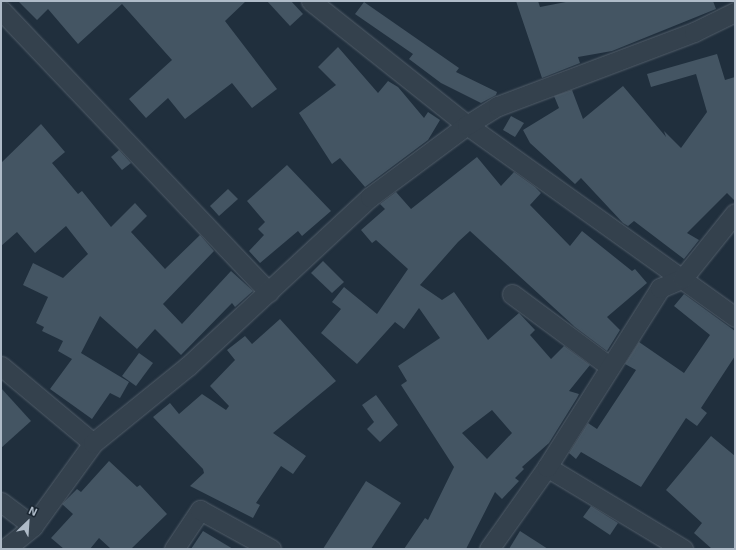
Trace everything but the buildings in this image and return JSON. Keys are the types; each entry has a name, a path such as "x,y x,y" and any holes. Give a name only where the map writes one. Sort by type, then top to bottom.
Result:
{"street":[{"path":"311,1 467,124 683,278 735,317"},
{"path":"1,10 270,292"},
{"path":"5,549 33,526 93,443 188,366 270,292 370,197 467,124 498,106 694,32 735,12"},
{"path":"489,549 547,467 609,366 660,288 683,278 735,213"},
{"path":"512,294 609,366"},
{"path":"1,366 93,443"},
{"path":"547,467 683,549"},
{"path":"1,502 33,526"},
{"path":"174,549 200,510 271,549"}]}
